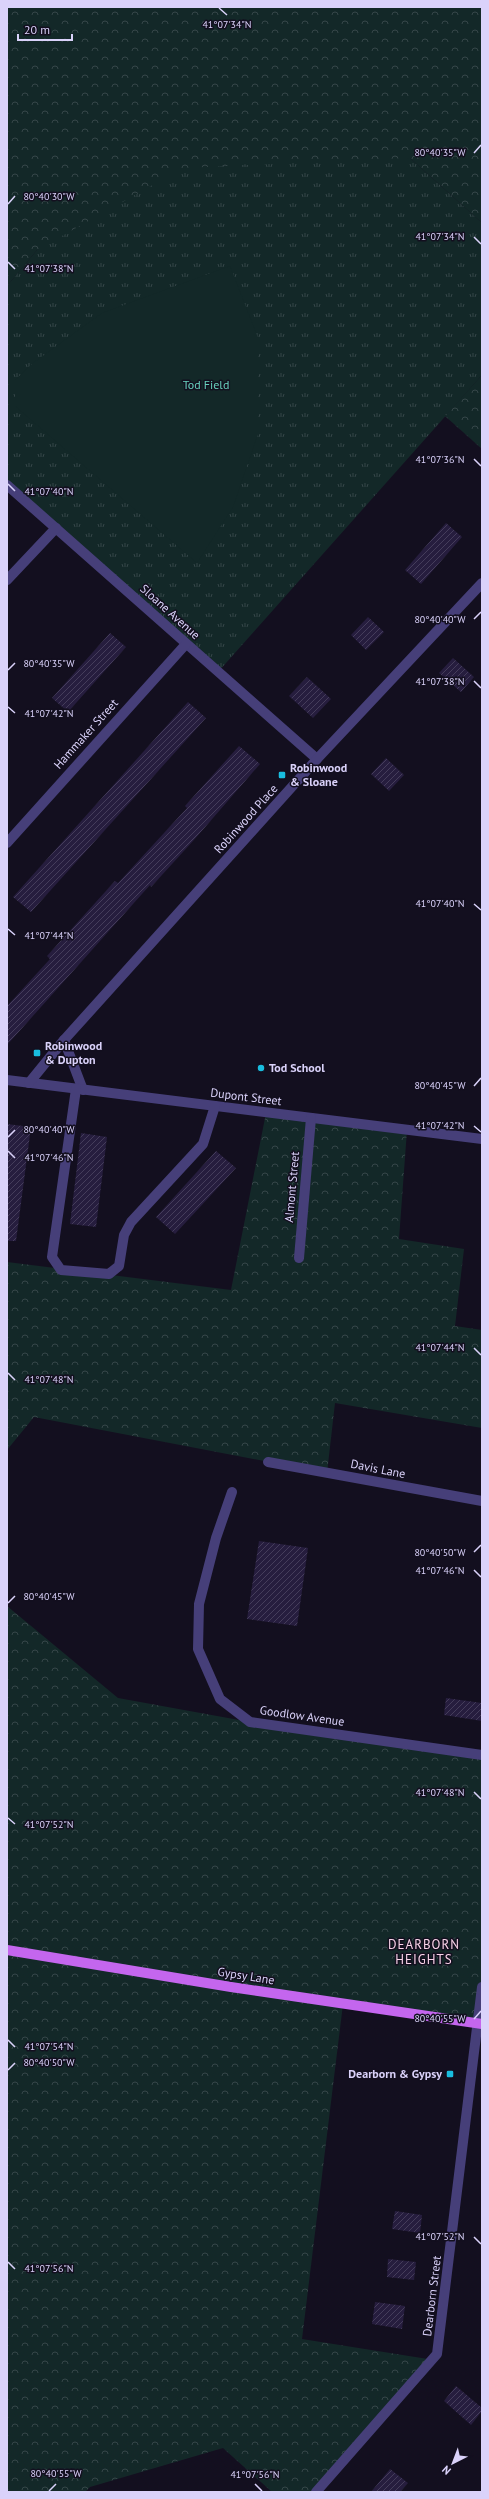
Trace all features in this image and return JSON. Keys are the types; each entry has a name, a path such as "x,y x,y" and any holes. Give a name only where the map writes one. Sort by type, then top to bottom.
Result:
{"main road":[{"name":"Gypsy Lane","path":"7,1950 238,1988 480,2024"}],"street":[{"name":"Sloane Avenue","path":"7,484 316,759"},
{"path":"7,580 56,528"},
{"name":"Robinwood Place","path":"29,1083 64,1040 316,759 482,583"},
{"name":"Hammaker Street","path":"7,843 186,644"},
{"path":"64,1040 79,1089 52,1257 62,1270 109,1274 119,1266 124,1235 130,1222 203,1144 215,1106"},
{"name":"Dupont Street","path":"7,1080 482,1139"},
{"name":"Almont Street","path":"299,1258 311,1118"},
{"name":"Davis Lane","path":"268,1462 482,1501"},
{"name":"Goodlow Avenue","path":"232,1492 216,1538 199,1604 198,1649 220,1698 250,1722 482,1755"},
{"name":"Dearborn Street","path":"316,2492 434,2360 437,2354 480,2024 482,1987"}],"green space":[{"path":"7,7 482,7 482,223 410,158 37,250 7,286"},
{"name":"Tod Field","path":"410,158 482,223 482,375 218,672 7,485 7,286 37,250 183,168"},
{"path":"230,266 258,338 258,434 233,507 197,563 15,406 15,380 33,363 102,313"},
{"path":"482,375 482,449 445,416"},
{"path":"266,1113 407,1130 399,1239 464,1249 455,1326 482,1330 482,1428 335,1403 327,1473 34,1417 7,1450 7,1262 231,1290"},
{"path":"7,1606 118,1698 250,1722 482,1755 482,1987 477,2024 343,2004 302,2339 434,2360 316,2492 272,2492 223,2448 90,2487 85,2492 7,2492"}],"building":[{"path":"446,523 462,537 421,584 405,570"},
{"path":"368,617 384,632 366,650 351,635"},
{"path":"110,633 126,647 68,712 52,698"},
{"path":"453,658 474,677 461,692 439,673"},
{"path":"307,677 331,699 313,718 289,696"},
{"path":"188,702 206,718 31,912 13,897"},
{"path":"239,746 260,764 193,841 151,887 150,885 7,1045 7,1006 50,959 47,956 115,881 118,883 187,808 185,806"},
{"path":"386,758 404,775 389,791 371,774"},
{"path":"7,1124 31,1127 16,1241 7,1241"},
{"path":"81,1133 107,1137 96,1227 70,1224"},
{"path":"216,1151 236,1168 175,1234 156,1217"},
{"path":"259,1541 308,1548 297,1626 247,1619"},
{"path":"446,1698 482,1703 482,1721 444,1715"},
{"path":"395,2211 422,2215 420,2233 392,2229"},
{"path":"388,2259 416,2262 414,2280 387,2277"},
{"path":"375,2302 405,2306 402,2329 372,2324"},
{"path":"456,2386 482,2408 482,2411 471,2425 444,2401"},
{"path":"390,2469 408,2483 400,2492 371,2492"}],"place":[{"name":"Robinwood & Sloane","path":"282,775"},
{"name":"Robinwood & Dupton","path":"37,1053"},
{"name":"Tod School","path":"261,1068"},
{"name":"Dearborn & Gypsy","path":"450,2074"}],"district":[{"name":"DEARBORN HEIGHTS","path":"424,1952"}]}
